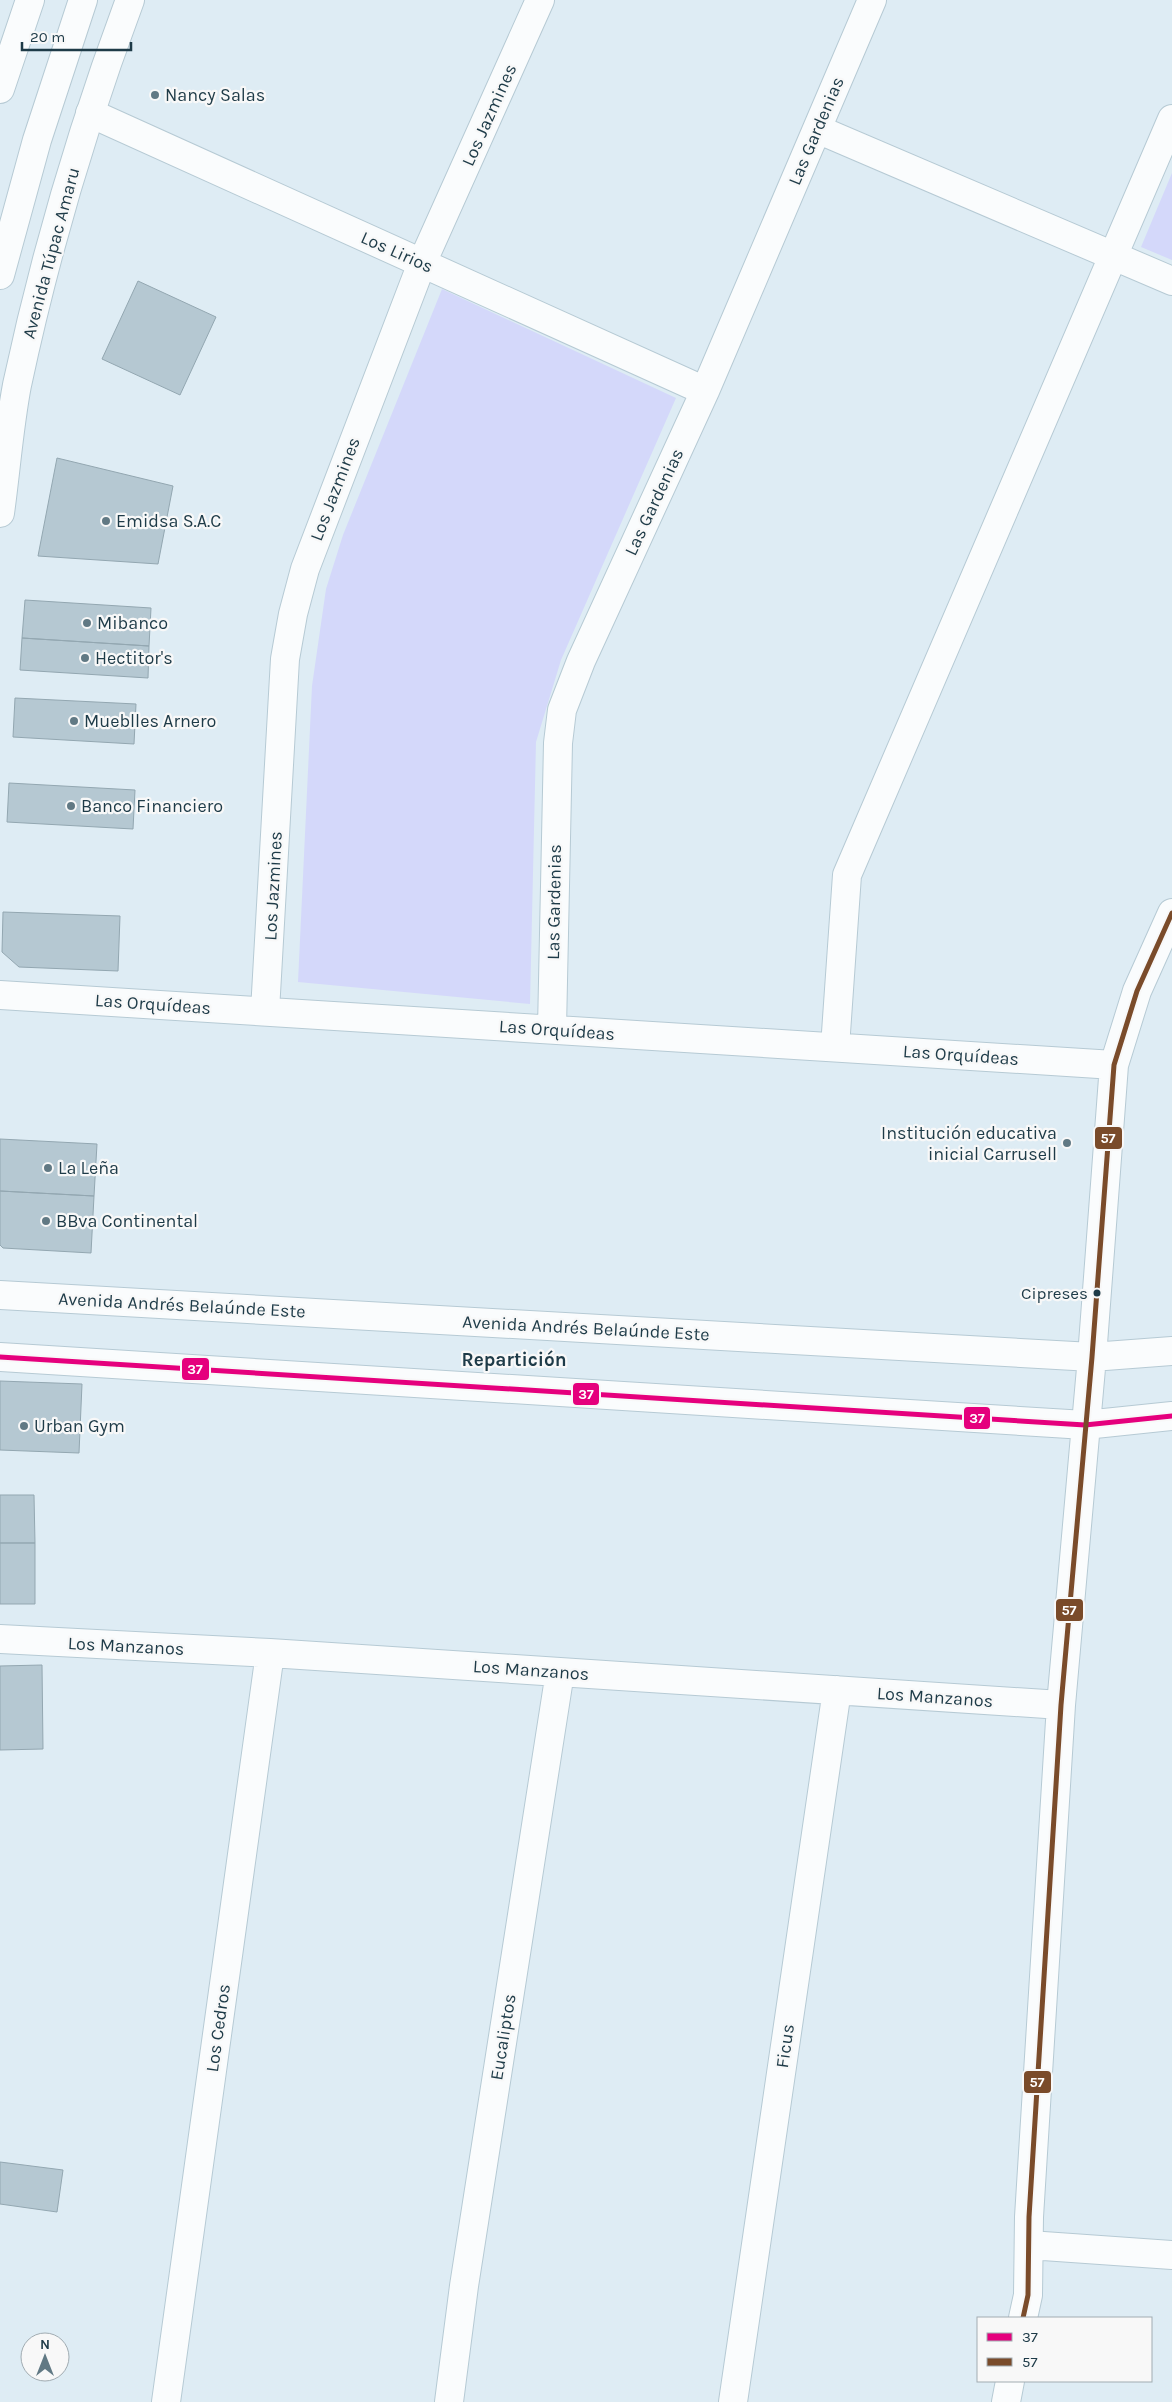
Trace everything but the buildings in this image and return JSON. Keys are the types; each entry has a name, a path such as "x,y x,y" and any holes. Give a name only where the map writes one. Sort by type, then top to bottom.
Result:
{"main road":[{"path":"0,89 30,0"},
{"path":"0,275 37,140 83,0"},
{"name":"Avenida Túpac Amaru","path":"0,513 17,387 47,261 90,113 130,0"},
{"name":"Los Jazmines","path":"265,1011 286,659 293,614 304,569 422,263 540,0"},
{"name":"Las Gardenias","path":"552,1030 558,744 562,710 581,661 705,391 872,0"},
{"name":"Los Lirios","path":"90,113 705,391"},
{"path":"835,1047 847,875 1172,119"},
{"path":"817,129 1172,281"},
{"path":"1023,2317 1028,2295 1029,2245 1061,1705 1092,1357 1114,1065 1138,991 1172,913"},
{"name":"Las Orquídeas","path":"0,995 1114,1065"},
{"name":"Avenida Andrés Belaúnde Este","path":"0,1295 1092,1357 1172,1351"},
{"path":"0,1358 1085,1425 1172,1416"},
{"name":"Los Manzanos","path":"0,1639 270,1653 1061,1705"},
{"name":"Los Cedros","path":"166,2402 270,1653"},
{"name":"Eucaliptos","path":"449,2402 464,2286 560,1672"},
{"name":"Ficus","path":"733,2402 837,1690"},
{"path":"1029,2245 1172,2255"},
{"path":"1006,2402 1010,2382"}],"shaded area":[{"path":"1172,173 1172,260 1141,247"},
{"path":"442,289 676,398 561,660 536,742 530,1004 298,982 312,686 326,589 343,535"}],"transit line":[{"name":"57","path":"1023,2317 1028,2295 1029,2217 1061,1705 1092,1357 1114,1065 1137,991 1172,913"},
{"name":"37","path":"0,1357 1085,1425 1172,1416"}],"place":[{"name":"Nancy Salas","path":"155,95"},
{"name":"Emidsa S.A.C","path":"106,521"},
{"name":"Mibanco","path":"87,623"},
{"name":"Hectitor's","path":"85,658"},
{"name":"Mueblles Arnero","path":"74,721"},
{"name":"Banco Financiero","path":"71,806"},
{"name":"Institución educativa inicial Carrusell","path":"1067,1143"},
{"name":"La Leña","path":"48,1168"},
{"name":"BBva Continental","path":"46,1221"},
{"name":"Cipreses","path":"1097,1293"},
{"name":"Urban Gym","path":"24,1426"}],"district":[{"name":"Repartición","path":"514,1359"}]}
